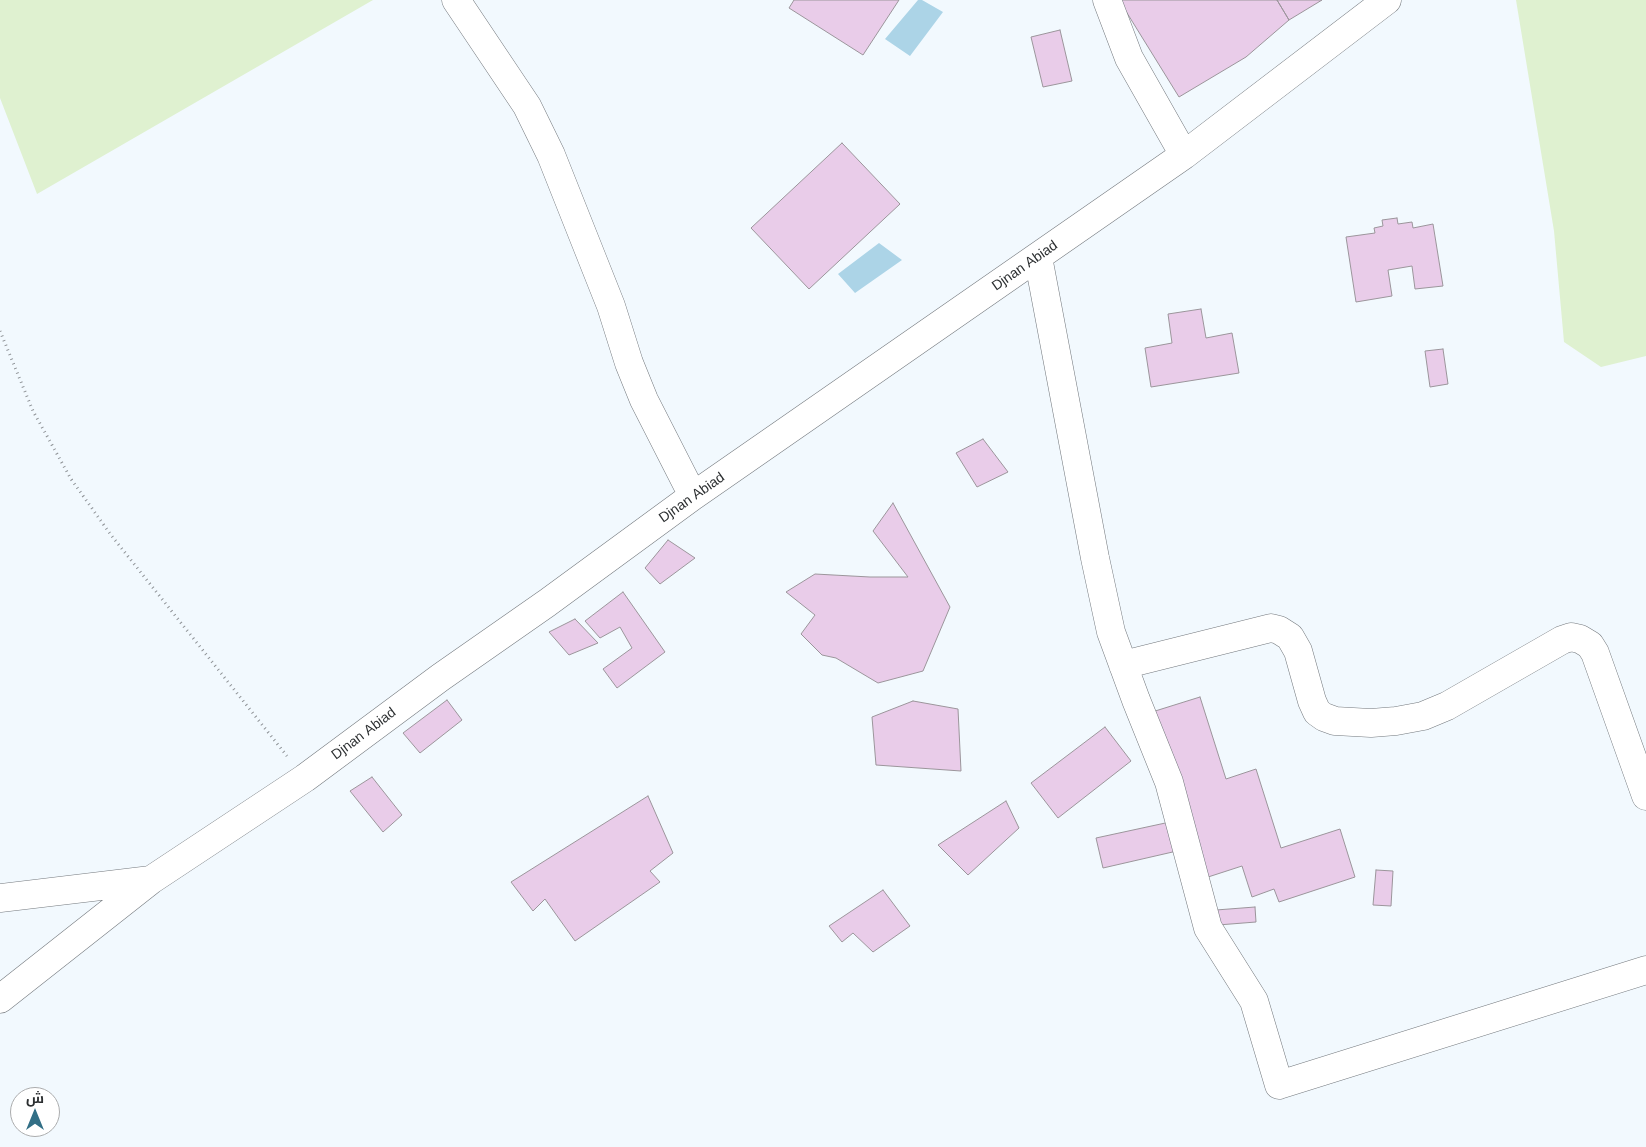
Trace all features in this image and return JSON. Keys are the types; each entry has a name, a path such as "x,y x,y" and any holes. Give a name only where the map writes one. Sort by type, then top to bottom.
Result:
{"street":[{"path":"456,0 527,106 551,155 611,306 644,400 693,496"},
{"path":"1107,0 1129,58 1184,155"},
{"name":"Djnan Abiad","path":"0,999 151,880 305,778 441,677 547,603 693,496 1184,155 1387,0"},
{"path":"1038,257 1095,558 1111,632 1169,782 1208,928 1254,1002 1279,1085 1646,970"},
{"path":"1123,665 1272,628 1290,637 1298,651 1312,701 1317,712 1324,718 1334,721 1371,723 1423,716 1447,706 1562,640 1571,637 1580,639 1590,645 1595,653 1646,796"},
{"path":"0,898 151,880"}],"path":[{"path":"0,331 33,410 71,479 111,535 305,778"}],"green space":[{"path":"0,0 373,0 37,194 0,98"},
{"path":"1516,0 1646,0 1646,356 1601,367 1564,342 1554,231"}],"water":[{"path":"918,0 922,0 943,12 910,56 885,39"},
{"path":"879,243 902,260 855,293 838,274"}],"building":[{"path":"794,0 899,0 863,55 789,8"},
{"path":"1119,0 1277,0 1289,20 1246,57 1179,97"},
{"path":"1277,0 1322,0 1289,20"},
{"path":"1060,30 1072,81 1043,87 1031,37"},
{"path":"842,143 900,204 809,289 751,228"},
{"path":"1397,218 1398,224 1412,222 1413,228 1433,224 1443,286 1415,289 1412,266 1388,270 1392,296 1356,302 1346,237 1375,233 1374,228 1383,226 1382,220"},
{"path":"1201,309 1206,338 1232,333 1239,373 1151,387 1145,348 1172,343 1168,314"},
{"path":"1443,349 1448,384 1430,387 1425,351"},
{"path":"983,439 1008,472 977,487 956,453"},
{"path":"893,503 950,607 923,671 878,683 836,658 822,655 801,634 815,615 786,592 815,574 908,577 873,531"},
{"path":"668,540 695,558 660,584 645,568"},
{"path":"623,592 665,652 617,688 603,669 632,648 620,627 600,638 585,621"},
{"path":"575,619 598,643 569,655 549,632"},
{"path":"1200,697 1226,779 1256,769 1281,848 1340,829 1355,877 1279,902 1274,889 1252,897 1242,866 1205,878 1152,712"},
{"path":"447,700 462,720 420,753 403,733"},
{"path":"913,701 958,709 961,771 876,765 872,717"},
{"path":"1105,727 1131,761 1058,818 1031,783"},
{"path":"372,777 402,815 383,832 350,791"},
{"path":"648,796 673,853 650,871 660,882 575,941 545,899 533,911 511,882"},
{"path":"1006,801 1019,828 968,875 938,845"},
{"path":"1170,822 1177,851 1103,868 1096,838"},
{"path":"1376,870 1393,871 1391,906 1373,905"},
{"path":"883,890 910,926 873,952 853,933 842,942 829,926"},
{"path":"1255,907 1256,922 1218,925 1216,910"}]}
